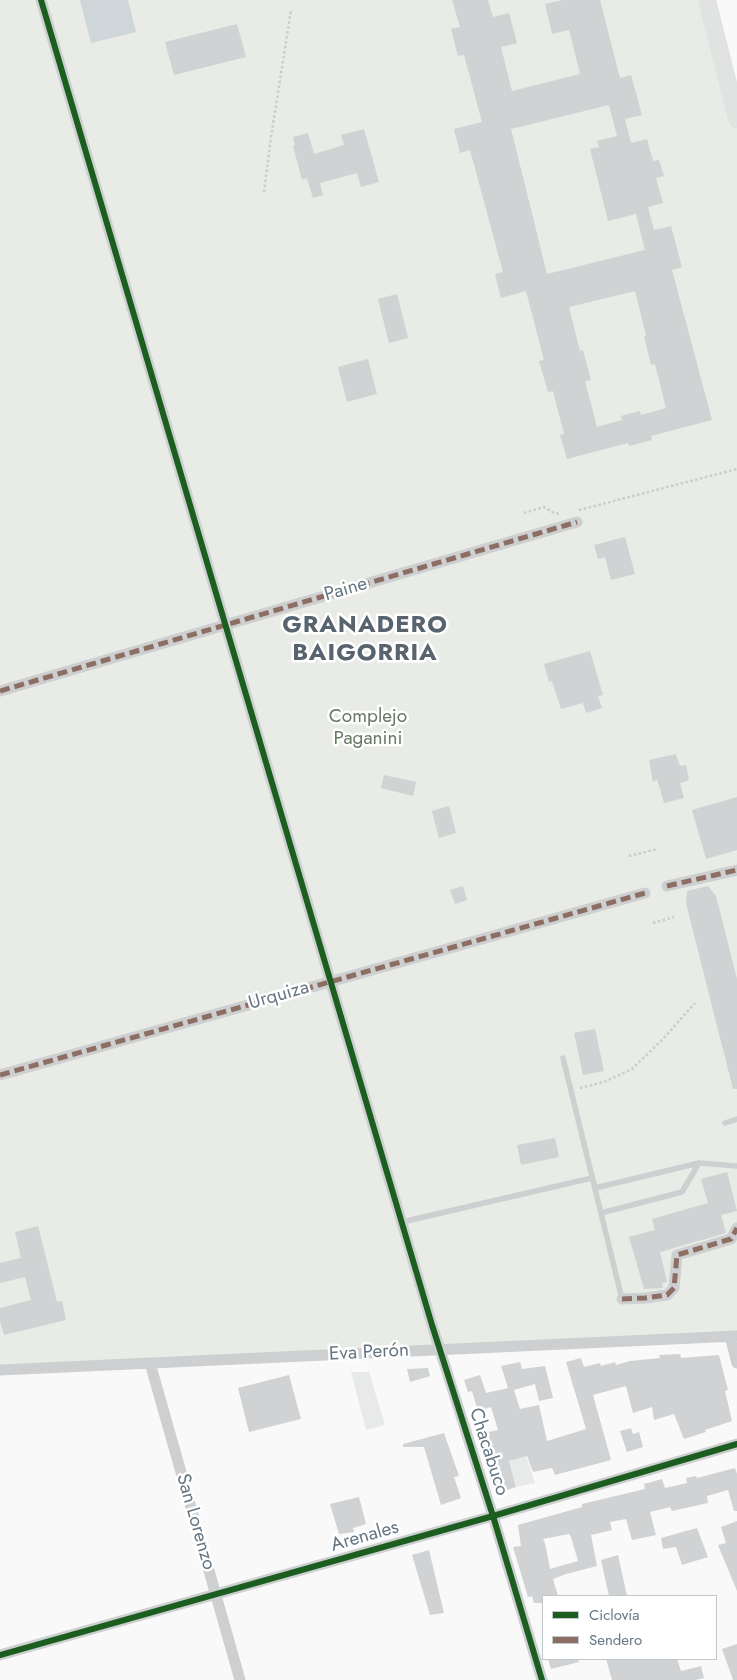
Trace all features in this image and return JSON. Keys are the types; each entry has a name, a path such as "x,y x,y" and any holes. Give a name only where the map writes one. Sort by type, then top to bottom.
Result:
{"main road":[{"path":"707,0 737,119"}],"street":[{"name":"Chacabuco","path":"41,0 439,1350 494,1516 542,1680"},
{"name":"Paine","path":"0,691 226,625 576,516"},
{"path":"667,886 737,870"},
{"name":"Urquiza","path":"0,1075 645,892"},
{"path":"622,1299 667,1295 674,1288 677,1256 731,1239 737,1228"},
{"path":"733,1336 737,1364"},
{"name":"Eva Perón","path":"0,1370 733,1336"},
{"name":"San Lorenzo","path":"150,1363 240,1680"},
{"name":"Arenales","path":"0,1656 494,1516 737,1444"}],"lane":[{"path":"563,1058 622,1299"},
{"path":"725,1123 737,1119"},
{"path":"595,1188 699,1163 737,1166"},
{"path":"601,1213 682,1192 699,1163"},
{"path":"402,1222 592,1178"}],"path":[{"path":"264,192 291,10"},
{"path":"576,516 737,469"},
{"path":"524,513 544,507 554,514 564,514"},
{"path":"629,856 658,849"},
{"path":"653,923 674,917"},
{"path":"571,1090 604,1082 632,1069 662,1040 695,1003"}],"shaded area":[{"path":"80,0 128,0 136,32 91,43"},
{"path":"351,1372 369,1372 385,1425 366,1430"},
{"path":"526,1456 535,1483 516,1487 509,1461"}],"green space":[{"name":"Complejo Paganini","path":"0,0 707,0 737,119 737,1336 0,1370"}],"building":[{"path":"452,0 488,0 493,17 509,13 517,43 501,47 512,91 580,74 569,30 552,34 545,4 563,0 600,0 620,78 631,75 642,115 625,119 631,143 647,139 653,161 659,160 664,176 656,178 663,203 648,207 654,230 671,226 682,267 672,270 712,420 651,436 652,440 629,446 628,443 567,459 560,435 564,434 553,391 548,392 539,361 544,360 526,291 501,298 495,274 503,272 470,150 460,153 454,129 482,122 464,55 458,56 451,29 460,27","holes":["609,105 617,136 597,141 599,147 590,149 608,221 636,214 645,250 547,274 511,129","635,291 651,365 655,364 666,408 641,415 640,411 621,416 622,420 597,427 585,381 591,380 583,350 580,351 569,307"]},
{"path":"237,24 246,57 174,75 165,42"},
{"path":"364,129 379,182 361,187 357,173 320,183 323,195 313,198 307,178 302,180 293,146 295,145 293,137 308,133 314,154 344,145 341,135"},
{"path":"397,294 408,338 389,343 378,299"},
{"path":"368,359 377,394 347,402 338,367"},
{"path":"625,537 635,574 611,580 605,557 598,559 594,545"},
{"path":"590,651 603,695 598,696 602,708 586,713 583,703 561,709 552,681 549,682 544,664"},
{"path":"676,754 680,766 686,765 689,780 680,783 684,798 664,803 657,779 653,782 649,760"},
{"path":"384,775 416,782 413,796 381,788"},
{"path":"737,797 737,850 706,859 692,810"},
{"path":"449,806 456,833 439,838 432,811"},
{"path":"463,886 467,900 455,904 450,890"},
{"path":"708,886 716,896 737,979 737,1089 733,1089 686,903 687,891"},
{"path":"595,1029 604,1071 583,1075 574,1033"},
{"path":"555,1138 559,1157 521,1165 517,1145"},
{"path":"727,1172 737,1211 721,1215 726,1233 660,1252 667,1282 662,1283 663,1288 644,1289 629,1237 655,1230 652,1219 708,1203 701,1179"},
{"path":"38,1226 57,1302 62,1301 66,1320 4,1335 0,1321 0,1308 31,1300 25,1277 0,1283 0,1263 21,1258 15,1232"},
{"path":"680,1354 681,1358 719,1355 728,1390 725,1391 732,1421 684,1439 674,1414 654,1420 652,1407 633,1413 626,1386 593,1395 611,1460 555,1475 552,1468 533,1472 527,1456 509,1461 516,1487 502,1492 499,1485 495,1486 489,1467 493,1465 483,1433 498,1430 491,1407 478,1411 472,1391 468,1392 464,1380 480,1375 486,1393 508,1388 501,1366 520,1362 522,1369 545,1366 553,1398 539,1401 535,1384 514,1390 520,1409 539,1405 547,1441 586,1429 566,1362 581,1358 584,1367 600,1363 601,1366 615,1362 616,1365 630,1361 660,1358 659,1355"},
{"path":"428,1368 430,1376 410,1382 407,1369"},
{"path":"289,1375 301,1419 249,1432 238,1388"},
{"path":"631,1428 633,1434 639,1432 643,1447 627,1452 620,1431"},
{"path":"444,1433 459,1476 454,1477 461,1498 441,1505 424,1447 403,1447 403,1444"},
{"path":"735,1468 737,1474 737,1511 734,1511 728,1490 707,1496 708,1503 672,1511 670,1507 650,1512 656,1535 632,1540 626,1519 610,1522 612,1530 591,1535 597,1566 553,1579 558,1595 542,1595 542,1603 534,1603 532,1596 528,1597 513,1547 521,1546 518,1525 582,1507 582,1504 645,1489 644,1484 662,1479 665,1488 687,1483 686,1478 696,1476 697,1478","holes":["569,1534 578,1561 550,1569 543,1539"]},
{"path":"359,1497 366,1524 353,1528 354,1532 339,1534 330,1504"},
{"path":"737,1521 737,1591 718,1545 726,1543 721,1527"},
{"path":"697,1528 708,1557 682,1565 676,1547 663,1549 661,1538"},
{"path":"429,1550 444,1613 430,1615 412,1555"},
{"path":"618,1555 627,1595 609,1595 601,1560"},
{"path":"737,1644 737,1680 733,1680 722,1649"},
{"path":"548,1660 578,1660 579,1662 551,1669"},
{"path":"606,1660 677,1660 681,1671 701,1666 704,1678 695,1680 612,1680"}],"marked path":[{"path":"0,691 577,522"},
{"path":"667,886 737,870"},
{"path":"0,1075 645,893"},
{"path":"622,1299 667,1295 674,1288 677,1255 731,1239 737,1228"}],"cycle path":[{"path":"41,0 432,1325 493,1516 542,1680"},
{"path":"0,1655 493,1516 737,1444"}],"district":[{"name":"GRANADERO BAIGORRIA","path":"365,640"}]}
